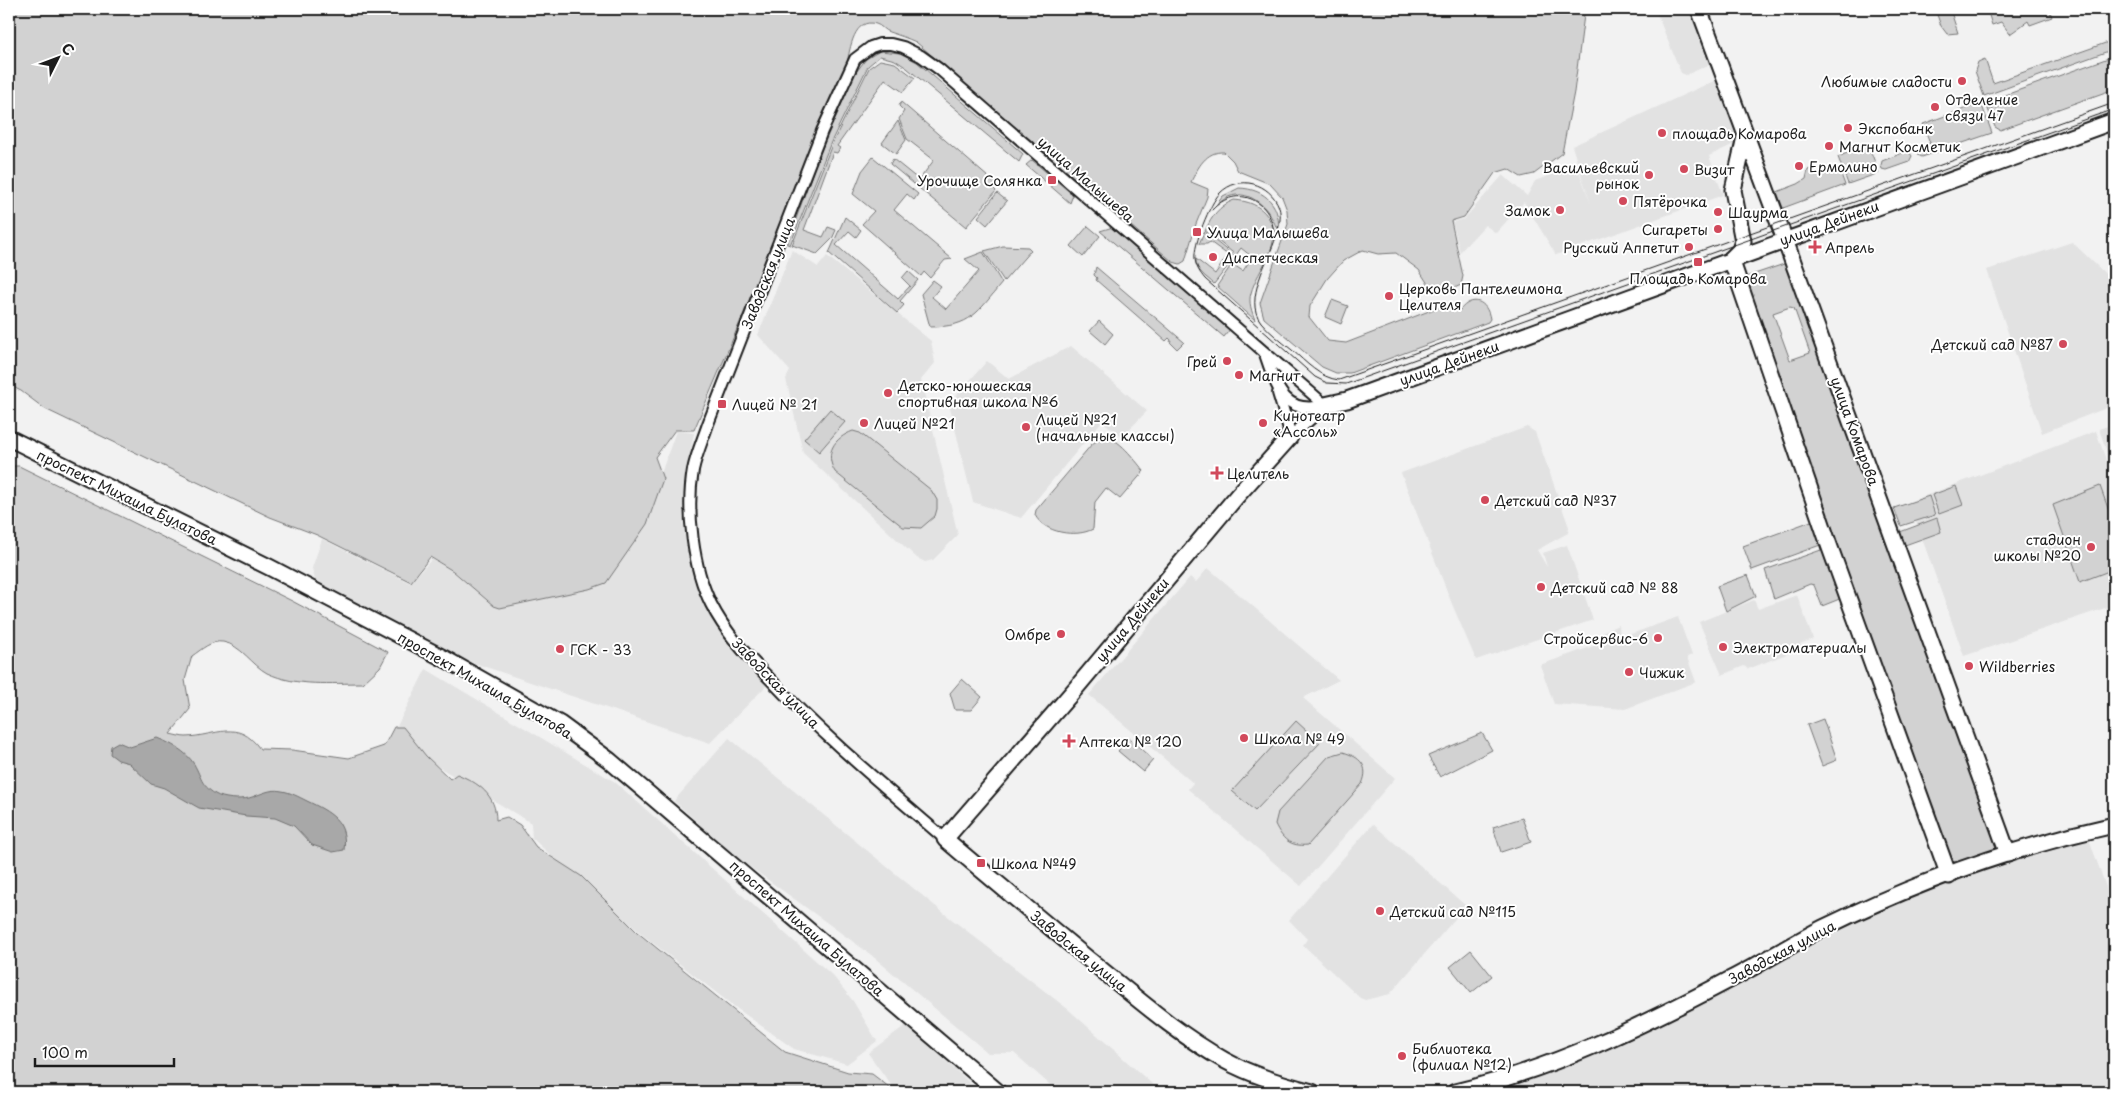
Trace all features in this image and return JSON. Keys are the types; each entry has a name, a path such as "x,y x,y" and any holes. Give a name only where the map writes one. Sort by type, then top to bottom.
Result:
{"street":[{"name":"улица Комарова","path":"1699,9 2008,854"},
{"name":"улица Малышева","path":"880,44 903,46 939,69 1325,406"},
{"name":"Заводская улица","path":"880,44 871,47 855,59 822,131 780,243 724,382 693,470 691,496 692,530 696,560 704,588 720,620 737,644 804,714 945,839 1103,971 1200,1046 1226,1061 1257,1075 1312,1092"},
{"name":"улица Дейнеки","path":"945,839 1076,688 1237,496 1288,440 1325,406 1347,400 2114,121"},
{"path":"1746,136 1733,187 1742,241 1740,250 1731,259 1829,545 1949,876"},
{"path":"1734,195 1743,171 1751,167 1759,171"},
{"path":"1737,215 1748,238 1763,248"},
{"name":"улица Малышева","path":"1264,353 1280,394 1289,402 1300,408 1313,409 1325,406"},
{"path":"1275,382 1289,430 1288,440"},
{"name":"проспект Михаила Булатова","path":"9,438 269,566 447,660 560,724 624,773 998,1092"},
{"name":"Заводская улица","path":"1456,1092 1518,1076 1609,1040 1732,979 1822,929 1904,892 2008,854 2114,825"}],"shaded area":[{"path":"9,9 1589,9 1584,15 1574,92 1562,153 1534,174 1521,177 1508,169 1495,173 1464,217 1451,221 1463,276 1461,285 1450,290 1437,290 1428,284 1419,270 1396,253 1378,254 1363,250 1343,261 1327,279 1310,306 1309,317 1328,341 1346,343 1442,306 1460,310 1469,302 1478,302 1486,307 1490,319 1488,322 1350,373 1336,373 1322,367 1264,318 1260,303 1288,224 1287,210 1282,197 1270,184 1238,171 1233,161 1224,152 1218,152 1207,157 1191,182 1208,189 1207,197 1196,224 1185,261 1180,264 1173,262 916,42 887,31 876,24 869,23 863,25 854,36 847,63 694,430 675,430 655,457 663,479 647,524 606,583 589,589 500,608 494,606 453,571 430,557 411,582 317,535 270,517 45,409 21,391 9,385"},
{"path":"1655,9 1695,9 1715,62 1686,75 1681,73"},
{"path":"1935,9 1950,9 1958,33 1947,34 1941,26"},
{"path":"1987,9 2012,9 2013,11 2017,9 2049,9 2052,17 2030,25 2028,21 2010,34 2001,22 1992,25"},
{"path":"2114,40 2114,49 1984,96 1975,71 1978,62 1985,59 1993,83"},
{"path":"880,51 900,53 917,62 1023,154 1019,162 907,68 895,60 880,56 868,66 831,142 790,245 787,244 817,160 854,75 866,59"},
{"path":"2114,56 2114,89 2000,130 1995,127 1986,104 1988,104 1991,110 2003,105 2000,97"},
{"path":"880,60 895,63 915,78 903,92 885,79 837,146 840,148 837,153 833,152 804,230 823,237 828,227 836,230 832,239 817,254 792,245 833,142 869,68"},
{"name":"Васильевский рынок","path":"1716,80 1738,142 1709,156 1723,195 1556,255 1524,202 1496,233 1485,225 1460,252 1452,222 1464,219 1503,175 1527,196 1535,181 1577,165 1591,205 1572,146"},
{"path":"901,102 996,184 993,188 996,191 966,227 890,164 893,159 919,180 934,160 907,139 899,119 904,111 899,106"},
{"path":"1981,103 1992,133 1922,157 1918,155 1918,147 1930,143 1923,124"},
{"path":"898,121 906,140 896,154 882,143"},
{"path":"1868,144 1879,173 1848,184 1838,157"},
{"path":"1905,152 1910,153 1912,156 1909,162 1886,170 1882,169 1882,161"},
{"path":"873,157 918,194 914,200 907,194 894,210 952,259 945,260 930,278 924,272 921,276 862,224 874,211 853,194 862,171"},
{"path":"1032,160 1073,195 1070,203 1026,165"},
{"path":"1815,167 1819,176 1839,169 1845,185 1783,208 1777,192 1806,179 1808,170"},
{"path":"1239,188 1257,192 1270,201 1275,207 1277,215 1279,224 1278,234 1276,226 1267,210 1253,199 1237,195 1228,197 1213,209 1223,196"},
{"path":"997,193 1007,201 987,225 978,217"},
{"path":"1234,200 1244,201 1257,207 1265,213 1273,226 1272,246 1250,296 1255,320 1217,286 1232,264 1243,271 1252,257 1241,248 1236,255 1205,231 1216,212"},
{"path":"845,217 861,230 856,237 849,231 836,245 898,299 910,286 902,278 908,271 918,280 900,301 904,305 897,313 829,253"},
{"path":"1088,226 1100,236 1083,257 1071,246"},
{"path":"1113,227 1231,328 1224,337 1100,231"},
{"path":"1204,232 1235,257 1214,284 1199,270 1196,259 1215,274 1228,255 1210,242 1199,244"},
{"name":"Детский сад №87","path":"2072,242 2114,282 2114,405 2042,433 1987,270"},
{"path":"1003,246 1028,247 1031,250 1004,281 984,251"},
{"name":"Лицей №21","path":"792,250 818,267 827,256 931,341 935,363 921,380 958,535 933,560 925,562 917,558 803,453 786,379 790,371 758,335"},
{"path":"983,252 1002,283 979,310 964,321 930,327 921,294 933,280 941,286 932,297 946,309 979,271 965,259"},
{"path":"1790,262 1998,843 1993,853 1964,865 1948,859 1740,279","holes":["1790,307 1794,308 1810,353 1790,360 1773,313"]},
{"path":"1096,267 1184,342 1177,349 1170,342 1169,338 1166,341 1096,280 1097,278 1094,275"},
{"path":"1332,300 1348,306 1341,324 1325,317"},
{"path":"1099,321 1113,334 1105,344 1090,331"},
{"name":"Лицей №21 (начальные классы)","path":"1071,346 1147,411 1122,437 1102,421 1021,518 973,502 949,404 987,361 1009,379"},
{"path":"830,409 845,422 819,452 804,439"},
{"path":"2114,424 2114,473 2099,429"},
{"name":"Детский сад №37","path":"1527,427 1535,432 1569,527 1568,533 1537,550 1547,567 1543,553 1567,545 1593,620 1476,660 1401,473"},
{"path":"676,431 694,433 684,486 683,521 688,557 695,583 702,602 729,642 767,685 710,743 436,650 315,580 312,568 322,539 410,583 432,559 449,569 497,606 647,513"},
{"path":"853,431 860,433 931,490 937,500 937,509 935,516 921,528 903,527 835,472 831,459 833,447 846,434"},
{"path":"2096,431 2114,483 2114,605 1964,656 1909,502"},
{"path":"1104,436 1121,445 1144,471 1120,499 1106,488 1095,502 1093,529 1086,532 1070,533 1053,530 1045,526 1035,515 1036,510 1092,444"},
{"path":"9,466 19,466 292,601 388,652 380,667 363,683 314,683 290,680 267,673 235,647 223,642 214,642 192,656 185,680 190,709 170,734 186,737 235,731 252,740 260,749 292,750 349,758 384,746 394,727 403,727 426,756 450,779 457,774 472,781 485,791 493,804 496,820 507,817 520,825 536,847 581,876 637,932 785,1052 848,1072 872,1074 889,1087 891,1092 9,1092"},
{"path":"1956,486 1963,505 1939,514 1932,495"},
{"name":"стадион школы №20","path":"2100,486 2114,525 2114,569 2080,582 2053,505"},
{"path":"1929,496 1935,515 1901,526 1894,508"},
{"path":"1937,518 1941,532 1905,545 1900,532"},
{"path":"1814,520 1823,544 1752,570 1743,546"},
{"path":"1821,550 1826,551 1842,598 1822,606 1814,585 1810,584 1774,599 1765,570"},
{"name":"Школа № 49","path":"1208,568 1339,680 1303,698 1395,778 1301,886 1188,789 1193,783 1089,695 1190,577 1196,582"},
{"path":"1748,575 1756,596 1726,611 1717,586"},
{"path":"1797,595 1813,639 1800,644 1802,648 1748,669 1744,666 1722,675 1699,622 1754,600 1758,609"},
{"path":"1678,617 1692,655 1687,657 1696,682 1625,709 1554,704 1540,665 1602,643 1604,631 1619,625 1620,638"},
{"path":"426,669 615,782 833,976 853,1001 877,1041 847,1064 794,1049 732,1005 644,936 532,838 531,823 391,738"},
{"path":"962,679 982,697 971,710 955,710 950,693"},
{"path":"1823,719 1837,760 1822,766 1807,725"},
{"path":"1296,721 1320,743 1255,811 1232,791"},
{"path":"1482,733 1492,750 1440,777 1428,756"},
{"path":"157,738 187,755 204,784 218,796 245,799 278,790 323,809 336,819 340,825 345,840 344,850 333,852 312,845 294,826 275,818 246,816 199,808 164,788 151,784 129,763 118,760 110,754 111,746 118,742 130,747"},
{"path":"729,738 945,914 1069,1010 1161,1092 1058,1092 1014,1053 988,1053 870,954 735,856 674,801"},
{"path":"1129,738 1153,760 1143,772 1118,751"},
{"path":"1343,752 1362,763 1365,772 1362,784 1308,845 1296,845 1287,841 1275,824 1278,812 1329,756"},
{"path":"1522,818 1531,842 1501,852 1493,827"},
{"name":"Детский сад №115","path":"1373,824 1466,906 1390,994 1365,1000 1360,998 1303,945 1307,939 1289,920"},
{"path":"2088,836 2114,910 2114,1092 1482,1092 1600,1054 1917,892"},
{"path":"1471,950 1492,976 1471,993 1450,967"},
{"path":"906,1025 980,1092 896,1092 868,1053"}],"tram line":[{"path":"2114,103 1339,380 1319,373 1268,330 1256,313 1255,303 1259,280 1276,237 1280,218 1279,207 1269,192 1261,187 1245,183 1228,187 1220,193 1203,224 1195,259 1198,270 1205,279 1315,377 1327,383 1346,384 2114,109"},
{"path":"1212,210 1232,197 1252,199 1268,213 1274,236"}],"place":[{"name":"Любимые сладости","path":"1962,81"},
{"name":"Отделение связи 47","path":"1935,107"},
{"name":"Экспобанк","path":"1848,128"},
{"name":"площадь Комарова","path":"1662,133"},
{"name":"Магнит Косметик","path":"1829,146"},
{"name":"Ермолино","path":"1799,166"},
{"name":"Визит","path":"1684,169"},
{"name":"Васильевский рынок","path":"1649,175"},
{"name":"Урочище Солянка","path":"1052,180"},
{"name":"Пятёрочка","path":"1623,201"},
{"name":"Замок","path":"1560,210"},
{"name":"Шаурма","path":"1718,212"},
{"name":"Сигареты","path":"1718,229"},
{"name":"Улица Малышева","path":"1197,232"},
{"name":"Русский Аппетит","path":"1689,247"},
{"name":"Апрель","path":"1815,247"},
{"name":"Диспетческая","path":"1213,257"},
{"name":"Площадь Комарова","path":"1698,262"},
{"name":"Церковь Пантелеимона Целителя","path":"1389,296"},
{"name":"Детский сад №87","path":"2063,344"},
{"name":"Грей","path":"1227,361"},
{"name":"Магнит","path":"1239,375"},
{"name":"Детско-юношеская спортивная школа №6","path":"888,393"},
{"name":"Лицей № 21","path":"722,404"},
{"name":"Лицей №21","path":"864,423"},
{"name":"Кинотеатр «Ассоль»","path":"1263,423"},
{"name":"Лицей №21 (начальные классы)","path":"1026,427"},
{"name":"Целитель","path":"1217,473"},
{"name":"Детский сад №37","path":"1485,500"},
{"name":"стадион школы №20","path":"2091,547"},
{"name":"Детский сад № 88","path":"1541,587"},
{"name":"Омбре","path":"1061,634"},
{"name":"Стройсервис-6","path":"1658,638"},
{"name":"Электроматериалы","path":"1723,647"},
{"name":"ГСК - 33","path":"560,649"},
{"name":"Wildberries","path":"1969,666"},
{"name":"Чижик","path":"1629,672"},
{"name":"Школа № 49","path":"1244,738"},
{"name":"Аптека № 120","path":"1069,741"},
{"name":"Школа №49","path":"981,863"},
{"name":"Детский сад №115","path":"1380,911"},
{"name":"Библиотека (филиал №12)","path":"1402,1056"}]}
